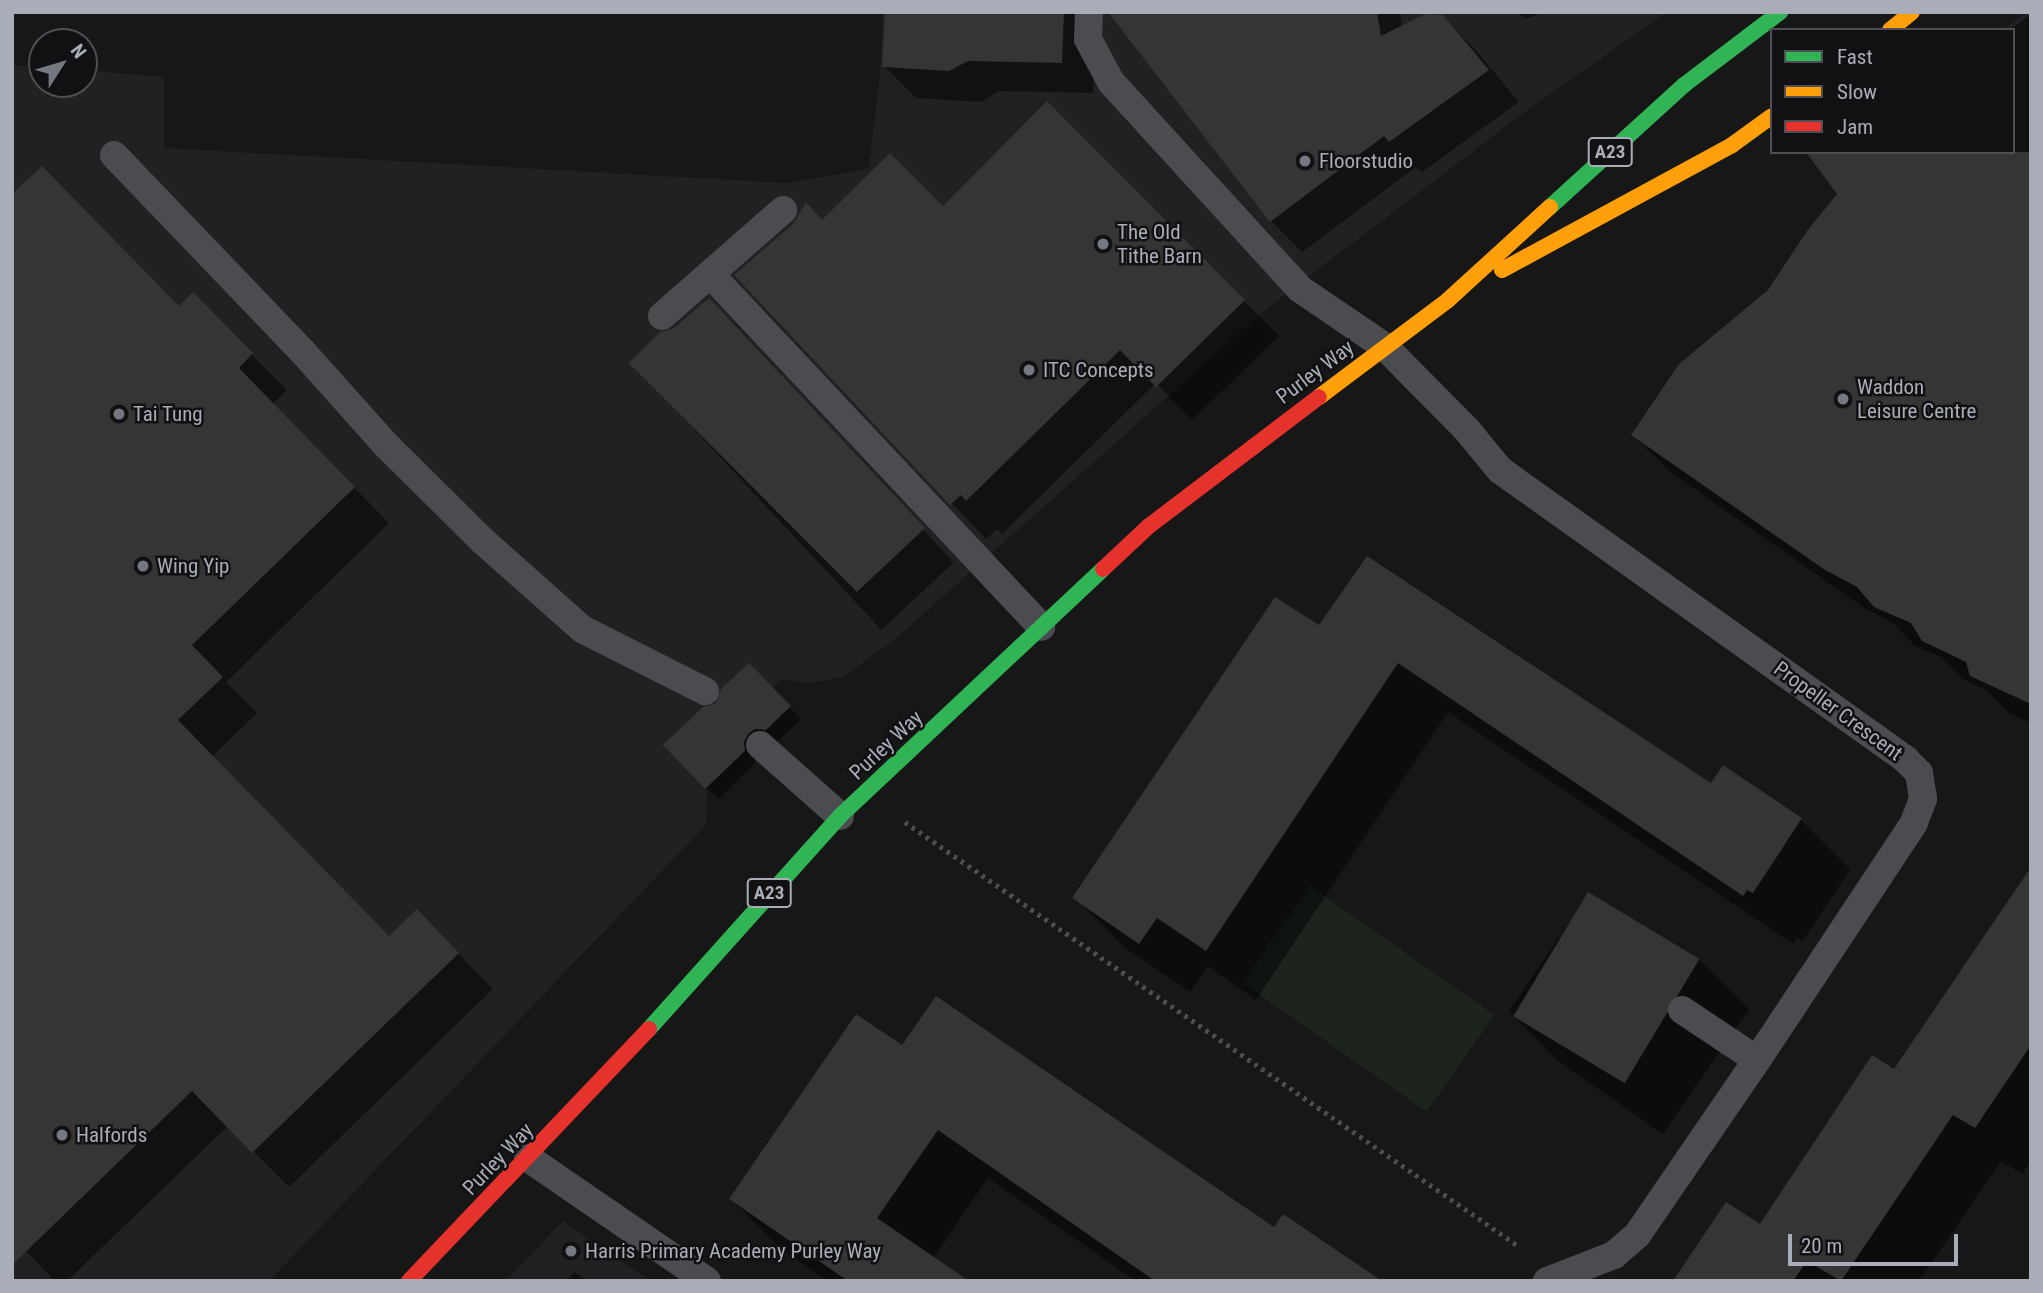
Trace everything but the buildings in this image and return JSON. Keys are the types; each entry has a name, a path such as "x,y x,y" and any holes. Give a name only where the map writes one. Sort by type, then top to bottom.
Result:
{"highway":[{"name":"Purley Way","path":"409,1281 620,1061 840,816 1149,526 1448,300 1684,85 1780,12"},
{"path":"1892,28 1912,12"},
{"name":"Purley Way","path":"1448,300 1731,145 1770,117"}],"lane":[{"name":"Propeller Crescent","path":"1089,12 1088,39 1111,82 1300,289 1384,346 1467,430 1500,470 1905,759 1919,773 1923,799 1914,823 1637,1235 1614,1255 1554,1278"},
{"path":"114,155 302,351 387,446 483,541 582,629 705,691"},
{"path":"662,316 783,210"},
{"path":"710,274 1041,627"},
{"path":"760,745 840,816"},
{"path":"1682,1010 1757,1060"},
{"path":"528,1158 707,1281"}],"path":[{"path":"864,794 1554,1278"}],"shaded area":[{"path":"883,12 1667,12 1529,109 1266,309 893,641 844,676 812,683 782,679 685,767 707,791 706,825 269,1281 12,1281 12,65 28,66 28,98 98,98 98,71 164,77 164,148 791,183 869,168 880,73"},
{"path":"2026,12 2031,12 2031,201 2014,154 2015,28 2005,28"},
{"path":"1310,886 1494,1015 1427,1112 1242,983"},
{"name":"Harris Primary Academy Purley Way","path":"563,1221 650,1281 506,1281"}],"traffic: fast":[{"path":"1550,207 1684,85 1780,12"},
{"path":"649,1029 840,816 1103,569"}],"traffic: slow":[{"path":"1892,28 1912,12"},
{"path":"1502,270 1732,145 1770,117"},
{"path":"1319,397 1448,300 1550,207"}],"traffic: jam":[{"path":"1103,569 1149,526 1319,397"},
{"path":"409,1281 649,1029"}],"place":[{"name":"Floorstudio","path":"1305,161"},
{"name":"The Old Tithe Barn","path":"1103,244"},
{"name":"ITC Concepts","path":"1029,370"},
{"name":"Waddon Leisure Centre","path":"1843,399"},
{"name":"Tai Tung","path":"119,414"},
{"name":"Wing Yip","path":"143,566"},
{"name":"Halfords","path":"62,1135"},
{"name":"Harris Primary Academy Purley Way","path":"571,1251"}]}
